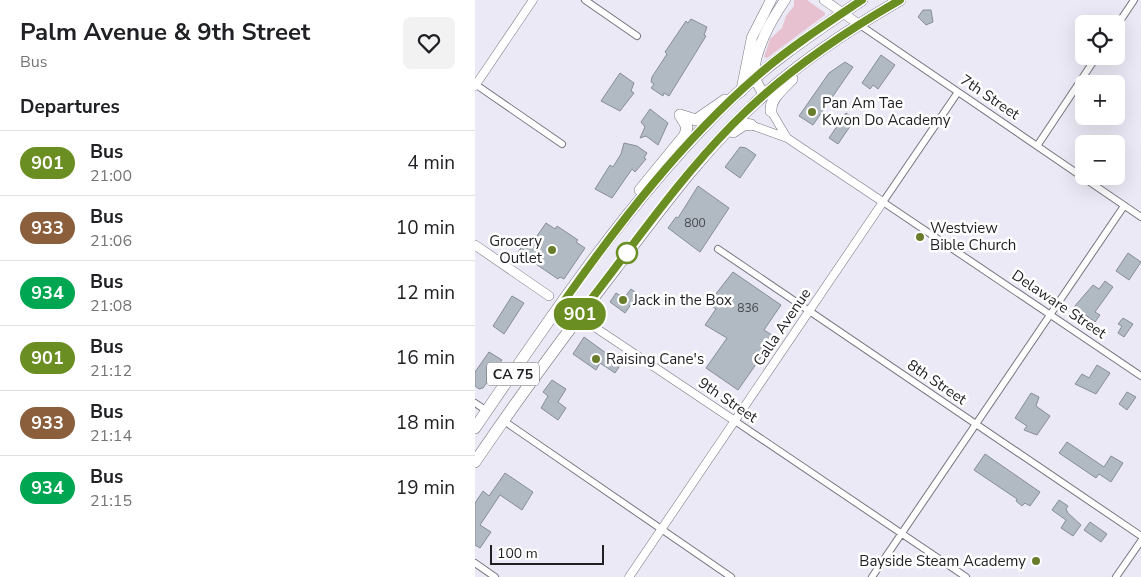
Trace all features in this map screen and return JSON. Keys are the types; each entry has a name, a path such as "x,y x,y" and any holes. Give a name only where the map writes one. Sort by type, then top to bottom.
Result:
{"highway":[{"name":"CA 75","path":"475,428 623,220 671,163 731,99 741,92 755,77 862,0"},
{"name":"CA 75","path":"475,462 578,316 674,191 711,147 764,95 800,67 900,0"},
{"path":"771,111 771,105 775,97 794,77 800,67"},
{"path":"623,220 641,187 685,136 687,127 680,115 696,120 722,101 731,99"},
{"path":"711,147 739,126 751,125"}],"main road":[{"path":"741,92 752,37 771,0"},
{"path":"764,95 755,77 760,48 767,30 785,0"},
{"name":"7th Street","path":"824,0 860,26"},
{"name":"9th Street","path":"475,245 549,296"},
{"name":"9th Street","path":"562,304 578,316"}],"street":[{"path":"533,0 475,85 563,144"},
{"path":"585,0 637,36"},
{"path":"1124,15 1134,0"},
{"name":"7th Street","path":"860,26 1141,217"},
{"path":"1037,146 1091,65"},
{"name":"Calla Avenue","path":"629,577 958,92"},
{"name":"Delaware Street","path":"771,111 787,138"},
{"name":"Delaware Street","path":"751,125 787,138 1141,376"},
{"path":"872,577 1124,206"},
{"name":"8th Street","path":"718,249 1141,536"},
{"name":"9th Street","path":"549,296 562,304"},
{"name":"9th Street","path":"578,316 966,577"},
{"path":"475,403 487,411"},
{"path":"504,422 731,577"},
{"path":"1116,577 1141,541"},
{"path":"475,563 495,577"}],"shaded area":[{"path":"794,0 807,0 825,13 825,15 767,58 764,57 770,39 782,28 786,16 794,6"}],"building":[{"path":"923,10 931,10 933,22 926,25 918,17"},
{"path":"691,19 707,27 704,35 706,36 669,96 664,93 663,96 651,88 654,84 651,82 652,77 667,54 665,52 686,21 688,23"},
{"path":"881,55 895,65 878,89 873,85 870,89 862,83"},
{"path":"845,62 853,67 813,125 799,116 829,73"},
{"path":"620,73 634,83 631,91 634,93 620,111 601,101"},
{"path":"650,109 668,123 658,145 646,136 640,138 645,127 641,122"},
{"path":"846,113 855,119 838,144 829,138"},
{"path":"624,143 637,146 647,153 644,158 646,159 635,172 632,169 612,198 595,189 610,165 613,167 621,154"},
{"path":"740,147 746,148 756,155 740,178 725,167"},
{"path":"698,186 729,208 700,252 668,228 676,217 678,218"},
{"name":"Grocery Outlet","path":"546,223 555,229 557,226 578,240 576,242 585,248 564,279 560,277 558,279 518,252 525,242 530,246"},
{"path":"1128,253 1141,262 1129,280 1116,271"},
{"path":"733,272 781,305 764,330 775,337 738,390 706,368 727,338 705,325 716,309 708,304"},
{"path":"1105,281 1113,287 1095,312 1100,315 1095,322 1074,307 1093,285 1099,289"},
{"name":"Jack in the Box","path":"631,289 638,294 625,313 610,302 616,293 624,298"},
{"path":"512,296 524,303 504,334 493,326"},
{"path":"1123,318 1133,324 1124,337 1118,333 1122,326 1118,324"},
{"name":"Raising Cane's","path":"584,337 621,364 615,373 600,363 596,370 573,354"},
{"path":"489,352 502,360 483,388 479,389 475,386 475,372"},
{"path":"1097,365 1110,373 1096,394 1075,384 1082,374 1089,378"},
{"path":"552,380 566,389 558,402 566,408 558,420 541,408 548,396 543,392"},
{"path":"1127,392 1136,397 1127,410 1119,404"},
{"path":"1031,393 1039,397 1036,406 1050,416 1037,435 1024,430 1027,426 1015,418"},
{"path":"1067,442 1104,467 1111,456 1123,463 1111,482 1099,474 1096,478 1059,453"},
{"path":"985,454 1040,492 1030,506 1025,503 1022,506 1016,501 1017,499 974,470"},
{"path":"505,473 533,492 522,510 500,495 480,525 491,532 480,548 475,545 475,503 483,491 489,496"},
{"path":"1059,500 1068,506 1066,509 1068,513 1081,525 1073,536 1061,528 1066,520 1052,510"},
{"path":"1090,522 1107,534 1101,542 1084,530"}],"bus line":[{"name":"901","path":"862,0 785,53 718,111 623,220 562,304 578,316 674,191 711,147 733,123 764,95 783,79 900,0"}],"place":[{"name":"Pan Am Tae Kwon Do Academy","path":"812,112"},
{"name":"Westview Bible Church","path":"920,237"},
{"name":"Grocery Outlet","path":"552,250"},
{"name":"Jack in the Box","path":"623,300"},
{"name":"Raising Cane's","path":"596,359"},
{"name":"Bayside Steam Academy","path":"1036,561"}]}
